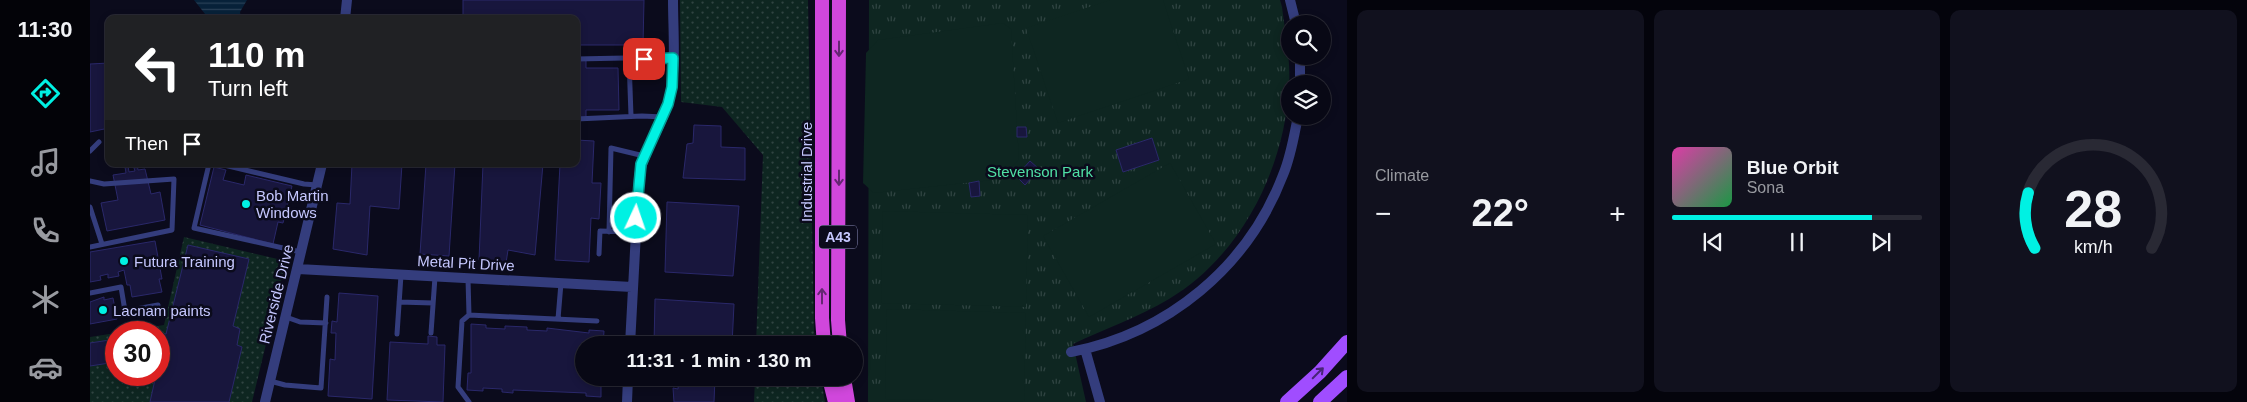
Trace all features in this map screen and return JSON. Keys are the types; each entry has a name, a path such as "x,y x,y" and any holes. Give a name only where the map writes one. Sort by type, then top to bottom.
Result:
{"highway":[{"path":"818,0 823,36"},
{"name":"Industrial Drive","path":"822,0 824,336"},
{"name":"A43","path":"839,0 839,336"},
{"path":"831,386 835,402"},
{"path":"845,386 848,402"}],"main road":[{"path":"1287,402 1320,372 1347,342"},
{"path":"1320,402 1347,377"}],"street":[{"path":"345,15 347,0"},
{"path":"630,336 638,176 644,156 664,117 672,87 673,0"},
{"path":"1290,0 1294,15"},
{"path":"1072,352 1116,340 1171,313 1196,296 1238,254 1257,228 1284,174 1296,125"},
{"name":"Riverside Drive","path":"265,402 321,167"},
{"name":"Metal Pit Drive","path":"298,270 632,287"},
{"path":"1086,349 1100,402"},
{"path":"627,402 628,386"}],"lane":[{"path":"580,60 673,58"},
{"path":"629,59 631,116"},
{"path":"580,119 631,116 664,117"},
{"path":"90,150 100,142"},
{"path":"609,232 611,148 644,156"},
{"path":"208,167 194,228 302,252"},
{"path":"233,167 304,184 317,185"},
{"path":"90,181 104,184 174,179 172,230 90,247"},
{"path":"90,208 102,244"},
{"path":"599,254 600,232 635,232"},
{"path":"397,334 401,275"},
{"path":"431,333 435,276"},
{"path":"468,278 469,315"},
{"path":"558,319 561,283"},
{"path":"90,293 120,287 125,311 158,305"},
{"path":"270,381 285,385 321,388 327,297"},
{"path":"400,302 433,303"},
{"path":"469,402 458,387 462,320 469,315 597,321"},
{"path":"286,317 300,322 326,323"}],"green space":[{"path":"680,0 808,0 815,336 756,336 763,155 722,107 681,102"},
{"name":"Stevenson Park","path":"869,0 1280,0 1283,15 1281,15 1281,65 1289,65 1289,75 1281,75 1281,125 1284,125 1279,148 1268,178 1238,234 1218,259 1195,281 1158,305 1073,344 1086,402 868,402"},
{"path":"1110,0 1163,0 1189,79 1058,123 1026,28"},
{"path":"1003,23 1011,29 1019,159 1001,179 874,193 863,183 866,53 878,40"},
{"path":"1170,163 1216,244 1089,317 1043,236"},
{"path":"883,211 1028,215 1026,307 881,303"},
{"path":"184,237 286,261 252,402 90,402 90,337 105,335 105,386 170,386 170,321 165,321"},
{"path":"887,309 1026,313 1024,402 885,399"},
{"path":"755,386 822,386 825,402 754,402"}],"water":[{"path":"194,0 247,0 240,12 240,15 206,15"}],"building":[{"path":"463,0 644,0 643,45 580,45 580,15 463,15"},
{"path":"586,58 586,68 618,68 619,110 586,110 586,118 580,118 580,59"},
{"path":"105,63 105,129 90,132 90,64"},
{"path":"694,125 721,126 721,147 745,148 745,180 683,178 687,144 693,143"},
{"path":"1017,127 1026,127 1027,137 1017,137"},
{"path":"1152,138 1159,160 1123,172 1116,150"},
{"path":"580,140 594,141 592,183 601,183 599,219 591,218 589,262 555,260 560,167 580,167"},
{"path":"1030,161 1039,169 1025,185 1019,179 1021,177 1020,172"},
{"path":"125,167 128,167 129,172 135,171 134,167 138,167 138,170 145,169 151,194 160,192 165,220 107,231 101,203 118,200 113,175 126,173"},
{"name":"Bob Martin Windows","path":"214,167 226,170 223,180 244,185 246,175 292,186 283,223 278,222 273,244 200,225"},
{"path":"352,167 402,167 399,209 370,206 367,255 333,249 337,203 350,204"},
{"path":"426,167 455,167 449,256 420,254"},
{"path":"483,167 543,167 535,255 508,250 506,263 479,260"},
{"path":"979,181 980,196 971,197 969,183"},
{"path":"667,202 739,206 733,276 665,272"},
{"name":"Futura Training","path":"155,241 162,279 159,279 162,292 132,297 124,270 118,272 119,276 108,278 108,274 100,276 101,280 90,282 90,252"},
{"path":"188,245 249,259 233,326 240,329 237,345 242,347 229,402 150,402 154,386 170,386 169,321"},
{"path":"339,293 378,296 372,399 328,396 330,359 335,360 336,333 331,333 332,321 337,322"},
{"name":"Lacnam paints","path":"104,297 104,300 113,298 117,319 90,324 90,302"},
{"path":"655,299 734,304 732,336 654,336"},
{"path":"471,324 486,325 486,328 505,329 505,326 527,327 527,330 547,331 547,328 589,333 589,330 604,331 604,336 575,336 575,386 601,386 601,397 586,396 586,393 513,390 513,393 502,392 502,389 483,388 483,391 467,390 468,373 471,373"},
{"path":"428,336 437,337 437,345 445,345 443,402 387,400 390,342 428,344"},
{"path":"105,341 105,364 90,366 90,343"},
{"path":"678,386 715,386 714,402 674,402 673,388 678,389"}],"place":[{"name":"Bob Martin Windows","path":"246,204"},
{"name":"Futura Training","path":"124,261"},
{"name":"Lacnam paints","path":"103,310"}],"route":[{"path":"636,218 638,176 641,164 664,117 672,87 673,58 644,59"}]}
